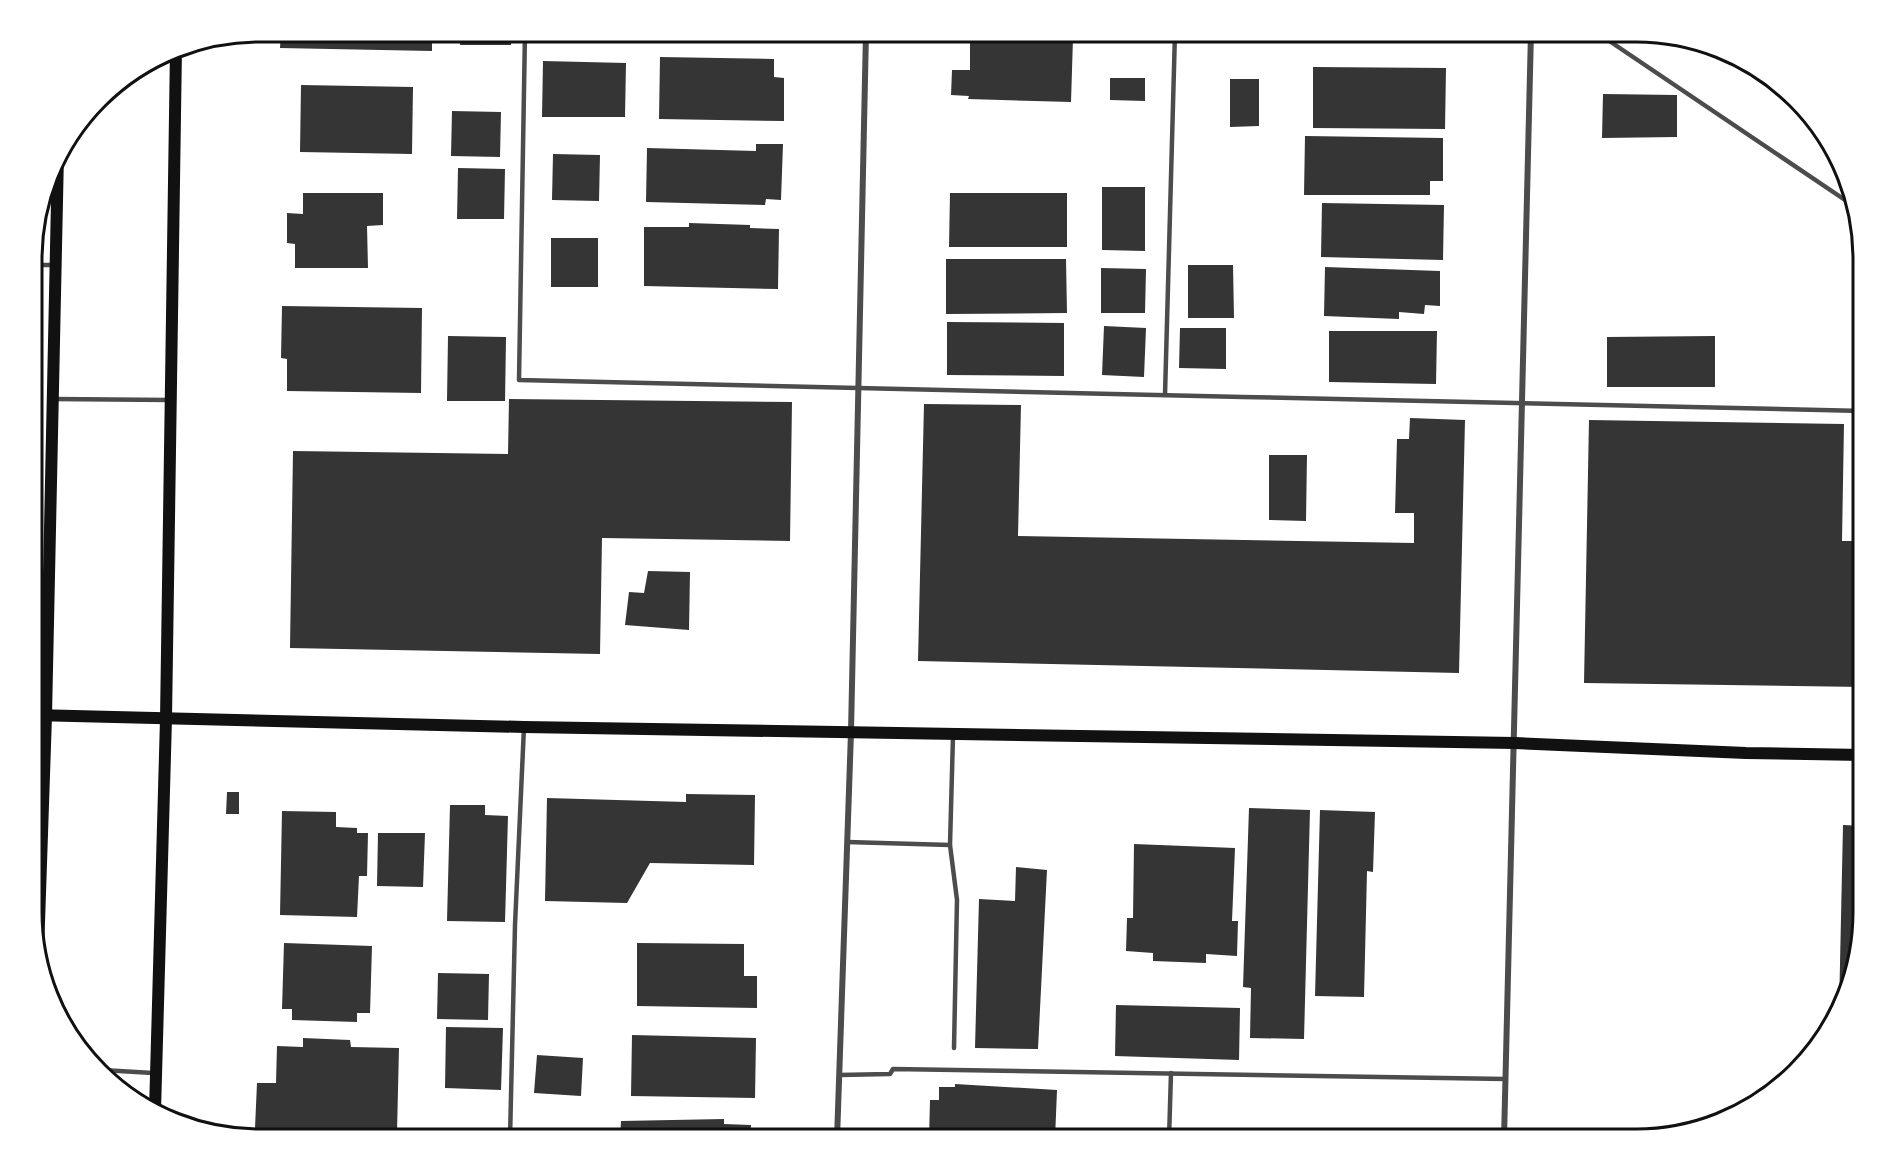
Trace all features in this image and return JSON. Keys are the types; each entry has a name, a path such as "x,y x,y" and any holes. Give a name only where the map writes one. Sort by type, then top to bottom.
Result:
{"main road":[{"path":"155,1102 166,718 177,59"},
{"path":"42,667 53,399 58,180"},
{"path":"42,716 524,727 1515,743 1746,753 1853,755"}],"street":[{"path":"837,1129 851,732 867,42"},
{"path":"1504,1129 1531,42"}],"lane":[{"path":"525,42 519,380 859,390 1523,402 1853,411"},
{"path":"1165,395 1175,42"},
{"path":"1611,42 1845,200"},
{"path":"42,265 56,265"},
{"path":"53,399 171,400"},
{"path":"510,1129 515,925 524,727"},
{"path":"953,734 950,845 957,900 954,1048"},
{"path":"847,842 950,845"},
{"path":"839,1075 890,1074 893,1069 1506,1078"},
{"path":"112,1071 156,1073"},
{"path":"1169,1129 1171,1073"}],"building":[{"path":"280,42 432,42 432,51 280,48"},
{"path":"460,42 511,42 511,45 460,45"},
{"path":"970,42 1073,42 1071,102 968,99 969,96 951,95 952,70 970,70"},
{"path":"660,57 774,59 774,77 784,78 784,121 659,119"},
{"path":"543,61 626,63 625,117 542,117"},
{"path":"1313,67 1446,68 1445,129 1313,128"},
{"path":"1110,78 1145,78 1145,101 1110,100"},
{"path":"1230,79 1259,79 1259,126 1230,127"},
{"path":"301,85 413,87 412,154 300,152"},
{"path":"1603,94 1677,95 1677,137 1602,138"},
{"path":"452,111 501,112 500,157 451,156"},
{"path":"1305,136 1443,138 1443,181 1430,181 1430,195 1304,195"},
{"path":"756,144 783,144 781,200 766,199 765,205 646,202 647,148 756,151"},
{"path":"553,154 600,155 599,201 552,200"},
{"path":"458,168 505,169 504,219 457,219"},
{"path":"1102,187 1145,187 1145,251 1102,250"},
{"path":"303,193 383,193 383,225 367,226 368,268 295,268 295,244 287,243 287,213 303,214"},
{"path":"950,193 1067,193 1067,247 949,247"},
{"path":"1322,203 1444,205 1443,260 1321,257"},
{"path":"689,223 750,225 750,228 779,229 778,289 644,286 644,227 689,227"},
{"path":"551,238 598,238 598,287 551,287"},
{"path":"946,259 1066,259 1067,313 946,314"},
{"path":"1188,265 1233,265 1234,318 1188,318"},
{"path":"1325,267 1440,271 1440,306 1425,305 1424,314 1399,312 1399,319 1324,316"},
{"path":"1101,268 1146,269 1145,313 1101,313"},
{"path":"282,306 422,308 421,393 287,391 287,359 281,358"},
{"path":"947,322 1064,323 1064,376 947,375"},
{"path":"1104,326 1146,328 1144,377 1102,375"},
{"path":"1180,328 1226,328 1226,369 1179,368"},
{"path":"1329,331 1437,331 1436,384 1329,382"},
{"path":"448,336 506,337 505,401 447,401"},
{"path":"1715,336 1715,387 1607,387 1607,337"},
{"path":"509,399 792,402 790,541 602,538 600,654 290,648 293,451 508,454"},
{"path":"924,404 1021,405 1018,536 1414,543 1414,513 1395,513 1397,439 1409,439 1410,418 1465,420 1459,673 918,661"},
{"path":"1589,420 1844,424 1842,541 1853,541 1853,687 1584,683"},
{"path":"1269,455 1307,455 1306,521 1269,520"},
{"path":"648,571 690,572 689,630 625,625 629,592 644,593"},
{"path":"227,792 239,792 239,814 226,814"},
{"path":"686,794 755,795 754,865 650,863 627,903 545,901 547,798 686,802"},
{"path":"450,805 485,805 485,815 508,816 505,922 447,921"},
{"path":"1249,808 1310,810 1304,1039 1250,1038 1251,988 1243,987"},
{"path":"1320,810 1375,812 1373,872 1367,871 1364,997 1315,996"},
{"path":"282,811 336,812 336,827 357,828 357,833 368,833 367,876 359,876 357,917 280,915"},
{"path":"1843,825 1853,826 1853,926 1846,968 1840,985"},
{"path":"378,833 425,833 423,887 377,886"},
{"path":"1134,844 1235,848 1232,921 1238,921 1237,956 1206,954 1206,963 1153,961 1153,953 1126,951 1127,918 1133,918"},
{"path":"1016,867 1047,870 1038,1049 975,1048 979,899 1015,901"},
{"path":"284,943 372,946 370,1013 357,1013 357,1022 292,1020 292,1009 282,1009"},
{"path":"637,943 744,944 744,976 757,976 757,1008 637,1006"},
{"path":"438,973 489,974 488,1020 437,1019"},
{"path":"1116,1005 1240,1008 1239,1060 1115,1056"},
{"path":"446,1027 503,1028 501,1090 445,1088"},
{"path":"632,1035 756,1038 755,1098 631,1096"},
{"path":"303,1038 350,1040 351,1047 399,1048 397,1129 255,1128 257,1083 276,1083 277,1046 303,1047"},
{"path":"537,1055 583,1058 581,1096 534,1093"},
{"path":"955,1084 1057,1090 1055,1129 929,1129 930,1100 939,1100 939,1087 955,1087"},
{"path":"724,1119 724,1124 751,1125 751,1129 621,1129 621,1121"}]}
